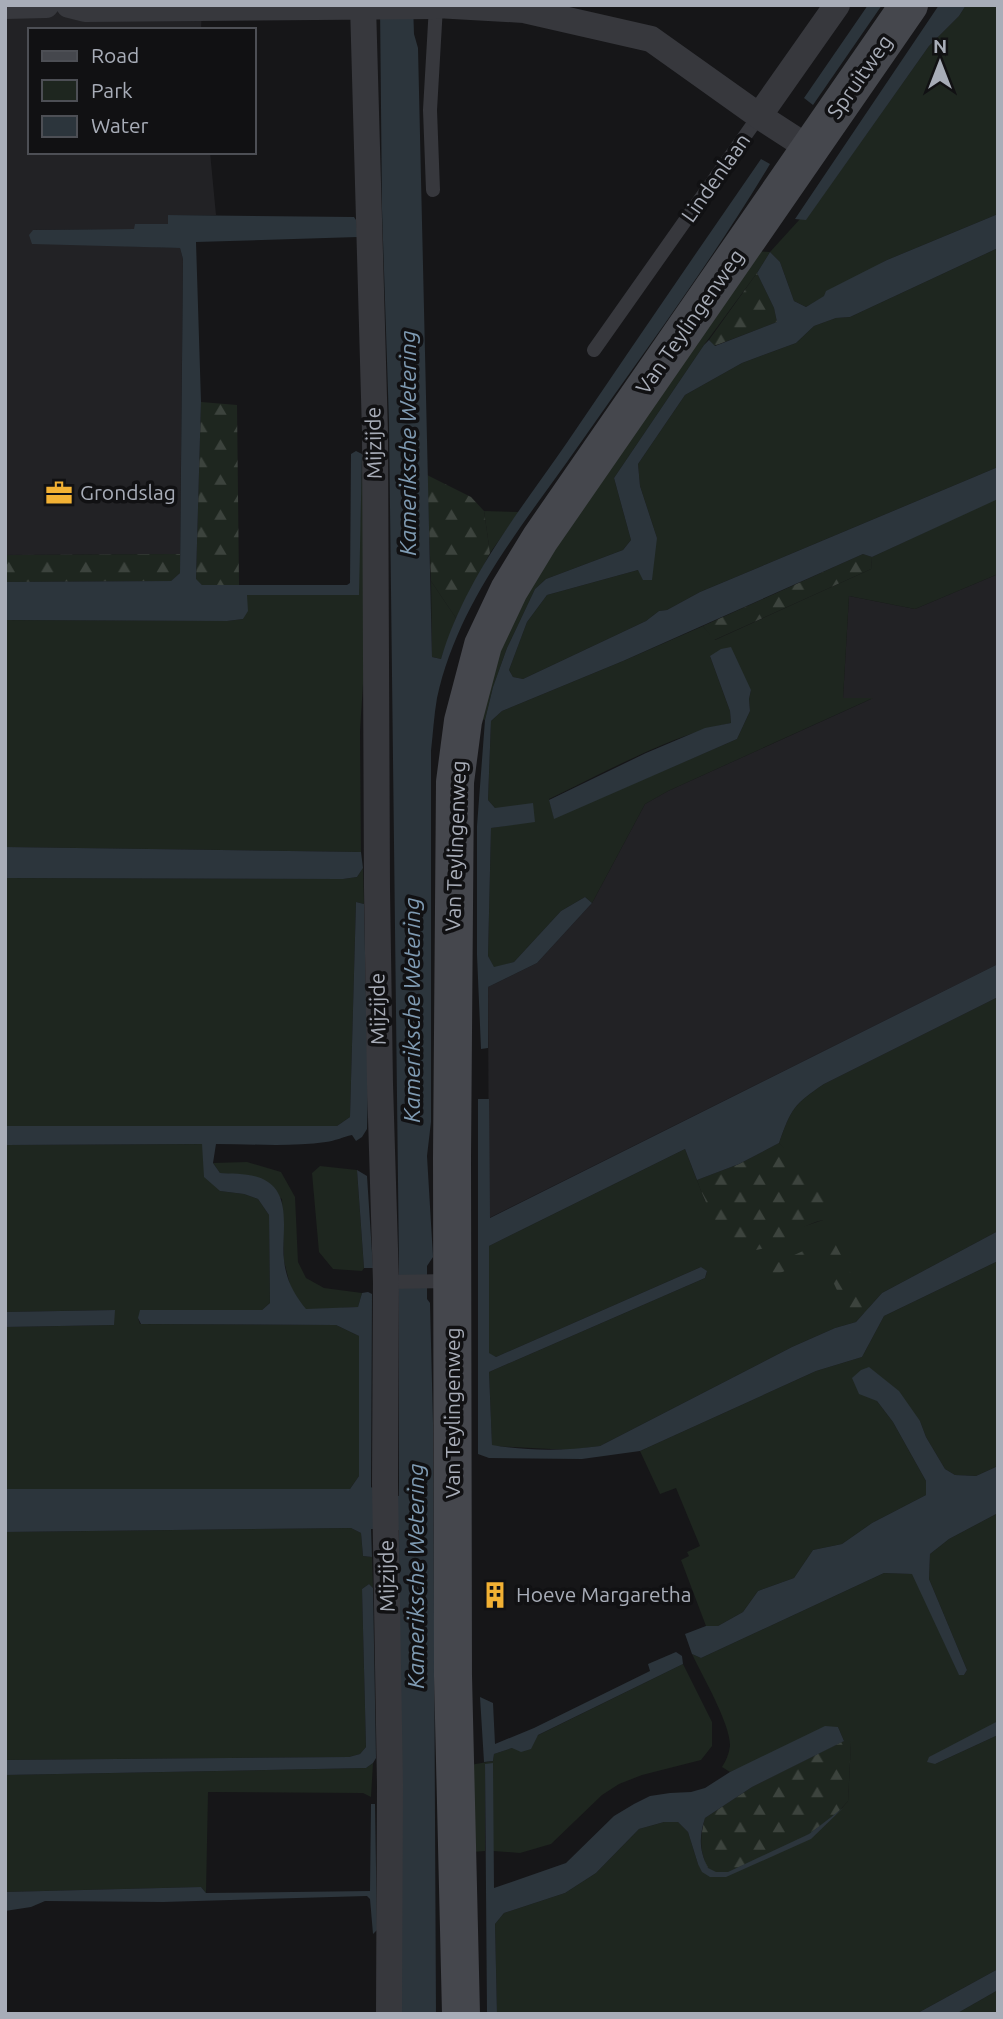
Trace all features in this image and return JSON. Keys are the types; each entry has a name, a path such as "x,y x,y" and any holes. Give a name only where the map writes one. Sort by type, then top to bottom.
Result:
{"main road":[{"name":"Spruitweg","path":"810,149 909,5"},
{"name":"Van Teylingenweg","path":"461,2014 447,1281 455,782 463,721 483,645 509,590 540,539 810,149"}],"street":[{"path":"5,6 46,5"},
{"path":"69,5 85,9 430,6 524,10 651,39 810,149"},
{"name":"Lindenlaan","path":"759,116 837,5"},
{"name":"Mijzijde","path":"368,7 375,433 380,1084 389,1282 386,1484 390,1785 389,2014"}],"lane":[{"path":"430,6 433,190"},
{"name":"Lindenlaan","path":"594,350 759,116"},
{"path":"389,1282 447,1281"}],"shaded area":[{"path":"5,6 202,7 201,28 28,28 28,154 210,154 216,215 168,215 168,224 135,224 135,229 33,230 44,243 180,248 183,259 180,554 5,555"},
{"path":"998,574 998,964 489,1218 488,987 537,963 592,903 645,804 871,699 843,698 849,596 915,609"}],"green space":[{"path":"966,5 998,5 998,214 887,260 806,307 794,301 780,262 770,252 800,219 806,219 929,46 959,16"},
{"path":"998,248 998,467 700,592 667,610 659,611 646,621 523,679 513,677 509,670 527,622 547,595 638,570 657,538 640,486 638,464 685,395 742,363 796,343 814,326 836,318 850,317"},
{"path":"756,251 770,252 614,478 631,540 623,550 546,579 535,589 507,648 485,720 479,719 495,661 517,606"},
{"path":"757,273 774,308 777,322 714,346 709,340"},
{"path":"201,402 237,405 239,585 202,585 196,580"},
{"path":"362,454 368,454 368,606 360,731 361,852 5,847 5,620 227,621 243,619 247,595 358,595"},
{"path":"427,475 471,497 484,511 490,553 456,618 431,581"},
{"path":"998,498 998,574 915,609 849,596 843,698 873,698 645,804 592,903 585,897 561,911 514,962 494,968 488,956 491,828 535,821 495,808 488,800 491,721 502,711 703,626 715,640 871,569 872,557","holes":["710,656 751,690 750,711 737,739 554,818 549,799 662,745 708,728 731,723 730,711"]},
{"path":"484,511 519,512 490,553"},
{"path":"180,554 180,573 171,581 5,582 5,555"},
{"path":"863,554 872,557 871,569 714,640 703,626"},
{"path":"431,581 456,618 441,659 432,657"},
{"path":"363,868 364,904 356,902 350,1117 337,1126 5,1126 5,878 343,879 357,877"},
{"path":"998,997 998,1231 882,1293 856,1322 792,1347 600,1446 569,1450 492,1446 489,1372 705,1278 707,1272 701,1267 496,1357 489,1354 489,1246 685,1149 705,1201 794,1231 823,1220 815,1183 779,1143 795,1108 824,1084"},
{"path":"779,1143 816,1183 826,1201 826,1213 823,1220 770,1246 756,1250 741,1249 731,1242 719,1226 697,1180 739,1164"},
{"path":"202,1144 220,1191 258,1199 269,1215 270,1303 262,1310 202,1310 138,1318 140,1324 336,1325 359,1336 359,1476 350,1489 5,1489 5,1327 114,1325 114,1310 5,1312 5,1145"},
{"path":"247,1162 281,1172 295,1197 298,1262 306,1278 324,1288 362,1293 358,1307 306,1310 291,1289 284,1261 282,1199 251,1176 220,1173 213,1163"},
{"path":"320,1166 357,1170 364,1268 362,1271 333,1269 319,1252 312,1173"},
{"path":"832,1238 870,1310 851,1320 821,1256 768,1278 754,1273"},
{"path":"998,1261 998,1466 976,1476 955,1475 945,1469 920,1421 877,1401 893,1422 926,1481 926,1495 872,1523 842,1544 813,1550 794,1578 758,1591 743,1612 718,1626 706,1626 681,1560 689,1556 687,1552 700,1546 676,1488 660,1494 640,1451 816,1371 862,1357 884,1316"},
{"path":"998,1513 998,1721 935,1764 998,1735 998,1969 916,2014 497,2014 495,1924 504,1913 565,1893 596,1873 639,1829 664,1822 678,1822 688,1832 698,1864 842,1808 848,1801 851,1742 844,1741 838,1727 730,1772 722,1767 729,1752 729,1737 721,1713 692,1654 701,1658 884,1573 913,1574 959,1674 964,1675 967,1670 929,1579 930,1554 949,1539"},
{"path":"351,1528 361,1533 363,1556 372,1557 373,1588 369,1584 362,1589 366,1747 360,1754 349,1757 5,1760 5,1532"},
{"path":"683,1664 712,1722 712,1746 701,1760 642,1775 619,1784 602,1795 551,1844 520,1853 493,1851 493,1764 485,1765 485,1851 472,1852 470,1765 493,1761 494,1754 512,1748"},
{"path":"847,1739 851,1742 848,1801 836,1814 808,1834 728,1872 716,1872 708,1868 701,1843 705,1818 752,1787"},
{"path":"373,1763 371,1797 363,1793 208,1792 206,1893 201,1887 5,1892 5,1775 366,1768"},
{"path":"998,1990 998,2014 956,2014"}],"water":[{"name":"Kameriksche Wetering","path":"380,5 413,5 414,34 418,48 432,657 441,659 464,601 512,521 761,159 770,164 653,341 495,565 460,629 437,698 431,751 431,1122 427,1156 433,1257 427,1266 427,1299 430,1303 433,1423 436,2014 400,2014 399,1530 371,1529 372,1557 363,1556 361,1533 351,1528 5,1532 5,1489 350,1489 359,1476 359,1336 336,1325 141,1324 138,1318 140,1310 262,1310 270,1303 269,1215 258,1199 220,1191 204,1177 202,1144 5,1145 5,1126 337,1126 350,1117 356,902 364,904 367,1129 356,1141 352,1135 312,1144 216,1144 213,1163 220,1173 257,1177 275,1189 283,1207 283,1250 287,1274 294,1292 306,1309 358,1307 362,1293 372,1294 371,1487 376,1491 399,1496 399,1265 389,422 382,209"},
{"path":"868,5 882,5 813,105 804,98"},
{"path":"939,5 966,5 959,16 929,46 806,220 795,219"},
{"path":"998,214 998,248 850,317 836,318 814,326 796,343 742,363 685,395 638,464 640,486 657,538 652,580 643,580 638,570 547,595 527,622 509,670 513,677 523,679 646,621 659,611 667,610 700,592 998,467 998,499 872,557 863,554 623,661 502,711 491,721 488,800 495,808 533,803 535,822 491,828 488,956 494,967 514,962 561,911 585,897 592,903 537,963 488,987 488,1048 481,1049 477,955 477,826 485,720 507,648 535,589 546,579 623,550 631,540 614,478 709,340 715,346 777,322 774,308 757,273 770,252 780,262 794,301 806,307 824,296 826,291 887,260"},
{"path":"168,215 354,217 356,220 358,237 196,242 201,402 196,579 202,585 350,583 351,454 356,451 362,454 359,595 247,595 248,611 243,619 227,621 5,620 5,582 171,581 180,573 183,259 180,248 32,244 29,235 33,230 134,229 135,224 168,224"},
{"path":"731,647 751,690 750,711 737,739 554,819 549,800 705,728 731,723 730,711 710,656 721,649"},
{"path":"5,847 361,852 363,868 357,877 343,879 5,878"},
{"path":"998,964 998,997 824,1084 795,1108 779,1143 739,1164 697,1180 685,1149 489,1246 489,1353 496,1357 701,1267 707,1271 705,1278 489,1372 492,1445 546,1450 600,1446 792,1347 856,1322 882,1293 998,1231 998,1261 884,1316 862,1357 816,1371 640,1451 582,1459 489,1458 478,1454 478,1099 489,1099 490,1218"},
{"path":"357,1170 367,1176 373,1268 364,1268"},
{"path":"115,1310 114,1325 5,1327 5,1312"},
{"path":"869,1367 899,1391 920,1421 945,1469 955,1475 976,1476 998,1466 998,1513 949,1539 930,1554 929,1579 967,1670 964,1675 959,1675 912,1574 884,1573 701,1658 692,1654 685,1634 706,1626 718,1626 743,1612 758,1591 794,1578 813,1550 842,1544 872,1523 926,1495 926,1481 893,1422 877,1401 859,1394 852,1378"},
{"path":"369,1584 373,1588 376,1758 366,1768 5,1775 5,1760 349,1757 360,1754 366,1747 362,1589"},
{"path":"676,1652 682,1656 683,1664 538,1735 531,1749 521,1752 512,1748 494,1754 493,1761 484,1762 480,1697 493,1703 495,1744 534,1728 650,1671 648,1664"},
{"path":"998,1721 998,1735 935,1764 927,1762 929,1757"},
{"path":"825,1726 838,1727 844,1741 752,1787 705,1818 701,1843 708,1868 716,1872 728,1872 809,1834 843,1808 811,1839 726,1877 710,1877 702,1872 688,1832 678,1822 664,1822 639,1829 596,1873 565,1893 504,1913 495,1924 497,2014 487,2014 485,1764 493,1763 494,1888 566,1863 614,1816 650,1796 705,1788 730,1772"},
{"path":"371,1804 375,1804 377,1930 373,1934 370,1899 367,1896 163,1902 45,1901 31,1907 5,1911 5,1892 201,1887 206,1893 370,1891"},
{"path":"998,1969 998,1990 956,2014 916,2014"}],"place":[{"name":"Grondslag","path":"59,493"},
{"name":"Hoeve Margaretha","path":"495,1595"}]}
